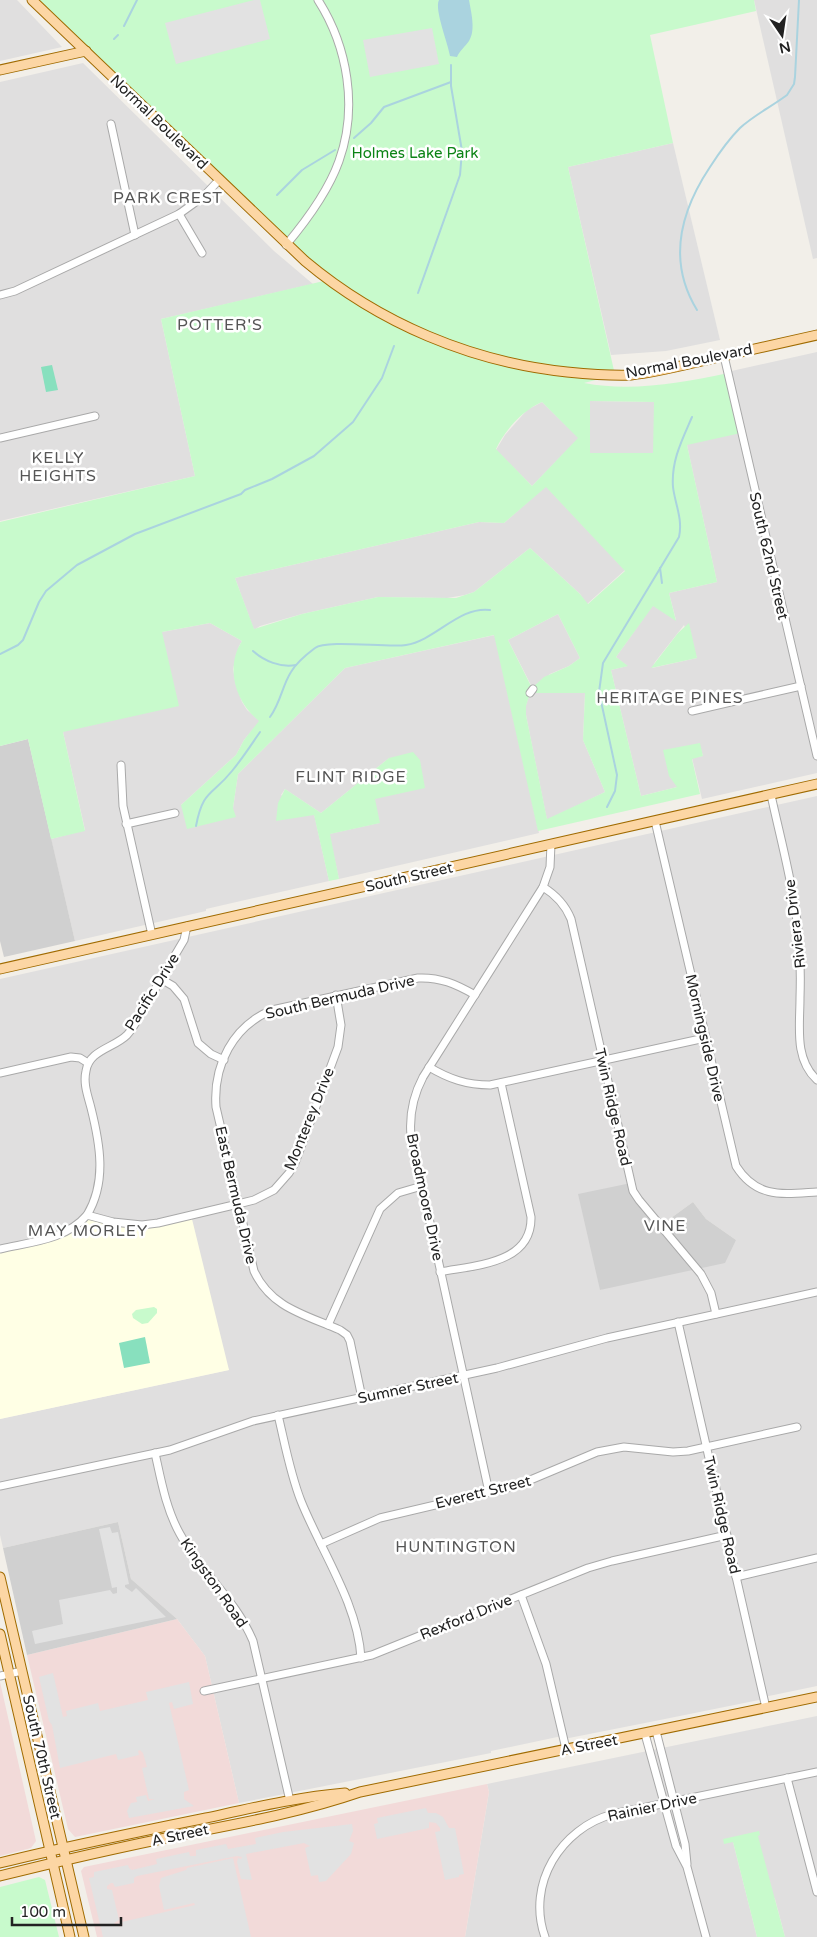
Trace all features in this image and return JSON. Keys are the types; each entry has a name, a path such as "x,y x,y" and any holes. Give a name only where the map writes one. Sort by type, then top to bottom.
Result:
{"main road":[{"name":"Normal Boulevard","path":"32,0 286,245 333,283 387,317 437,340 501,361 561,372 620,375 656,371 817,334"},
{"path":"0,70 86,51"},
{"name":"South Street","path":"0,969 817,784"},
{"name":"South 70th Street","path":"0,1577 84,1937"},
{"name":"South 70th Street","path":"0,1634 5,1675 70,1937"},
{"name":"A Street","path":"0,1863 290,1801 360,1792 817,1698"},
{"name":"A Street","path":"0,1876 52,1863 277,1815 328,1803 360,1792"}],"street":[{"path":"286,245 313,210 332,178 343,150 347,128 348,94 344,62 332,26 318,0"},
{"path":"111,124 135,235"},
{"path":"0,295 15,291 179,214 204,196 219,180"},
{"path":"179,214 202,254"},
{"name":"South 62nd Street","path":"724,356 817,756"},
{"path":"0,438 95,416"},
{"path":"692,711 801,686"},
{"path":"121,765 121,789 126,824 152,934"},
{"name":"Riviera Drive","path":"771,795 796,907 801,966 800,1048 805,1065 817,1080"},
{"path":"126,824 175,813"},
{"name":"Morningside Drive","path":"656,821 733,1158 741,1174 754,1186 771,1192 817,1192"},
{"name":"Broadmoore Drive","path":"488,1492 411,1136 411,1113 418,1087 429,1067 542,887 550,867 551,844"},
{"name":"Twin Ridge Road","path":"542,887 564,904 571,919 633,1191 638,1200 701,1274 711,1293 716,1314"},
{"name":"Pacific Drive","path":"88,1063 98,1053 114,1045 127,1034 184,940 187,926"},
{"name":"South Bermuda Drive","path":"224,1060 236,1036 243,1027 260,1015 272,1010 409,979 427,978 450,982 474,995"},
{"path":"161,979 173,986 184,999 198,1043 211,1054 224,1060"},
{"name":"Monterey Drive","path":"87,1215 114,1222 158,1223 254,1200 274,1190 295,1163 338,1047 341,1025 336,995"},
{"path":"429,1067 451,1079 464,1083 477,1085 502,1083 705,1038"},
{"path":"0,1073 71,1057 80,1058 88,1063 85,1085 98,1141 101,1166 95,1199 81,1222 66,1233 0,1249"},
{"name":"East Bermuda Drive","path":"224,1060 216,1086 216,1107 252,1265 263,1288 273,1298 286,1307 344,1332 350,1341 362,1398"},
{"path":"440,1272 509,1256 523,1245 529,1233 531,1217 502,1083"},
{"path":"328,1325 380,1209 398,1193 422,1186"},
{"name":"Sumner Street","path":"0,1486 189,1445 242,1424 278,1415 463,1376 534,1359 607,1338 817,1292"},
{"name":"Twin Ridge Road","path":"678,1322 766,1708"},
{"path":"278,1415 295,1482 348,1605 360,1646 361,1658"},
{"name":"Everett Street","path":"321,1544 389,1515 488,1492 537,1478 586,1456 608,1449 638,1448 673,1452 707,1448 797,1427"},
{"name":"Kingston Road","path":"155,1453 173,1520 188,1546 241,1617 255,1649 290,1801"},
{"name":"Rexford Drive","path":"204,1691 361,1658 572,1574 612,1561 727,1535"},
{"path":"736,1577 817,1558"},
{"path":"522,1594 546,1664 566,1749"},
{"path":"5,1675 22,1671"},
{"path":"656,1731 686,1848 687,1867 706,1937"},
{"path":"645,1734 676,1846 687,1867"},
{"name":"Rainier Drive","path":"545,1937 540,1913 542,1885 549,1865 566,1841 586,1825 604,1816 817,1772"},
{"path":"787,1778 817,1892"}],"shaded area":[{"path":"0,0 17,0 62,47 0,61"},
{"path":"260,0 270,39 176,64 165,23"},
{"path":"754,0 817,0 817,258 813,259"},
{"path":"432,28 439,64 370,77 363,40"},
{"path":"83,63 274,251 313,284 161,319 195,476 0,521 0,82"},
{"path":"673,143 720,340 666,351 611,355 568,167"},
{"path":"817,352 817,773 702,799 692,758 703,756 699,743 677,787 641,796 611,670 627,666 616,657 653,605 676,620 669,593 717,582 687,445 727,372","holes":["684,625 697,658 652,668"]},
{"path":"590,401 654,402 654,453 590,453"},
{"path":"542,402 579,438 532,486 496,450 505,435 527,410"},
{"path":"546,486 625,570 587,604 580,594 530,548 474,592 465,595 447,598 378,597 302,614 260,626 254,630 235,578 479,522 504,523"},
{"path":"558,614 580,658 569,666 550,674 533,689 508,640"},
{"path":"210,623 242,641 233,669 236,685 247,710 260,721 244,740 236,755 181,805 233,808 238,774 345,668 495,635 539,833 339,879 329,834 379,823 374,799 389,758 321,813 285,789 281,795 314,814 329,881 75,941 51,839 85,830 63,732 162,632"},
{"path":"530,693 585,693 583,740 605,792 547,820 526,715 526,705"},
{"path":"28,739 75,941 4,957 0,941 0,746"},
{"path":"817,796 817,1686 764,1697 764,1699 564,1739 562,1736 491,1751 491,1753 239,1803 205,1656 177,1619 131,1579 118,1522 3,1548 0,1535 0,1419 229,1370 158,1223 74,1228 0,1249 0,979","holes":["693,1202 706,1219 736,1240 600,1290 660,1226"]},
{"path":"631,1183 660,1226 693,1202 706,1219 736,1240 725,1263 600,1290 578,1194"},
{"path":"87,1215 127,1224 191,1215 229,1370 0,1419 0,1249 58,1236"},
{"path":"118,1522 131,1579 177,1619 27,1655 3,1548"},
{"path":"110,1527 112,1533 118,1532 129,1584 125,1585 125,1587 132,1592 136,1588 166,1617 35,1644 32,1631 63,1624 59,1600 110,1590 113,1594 117,1593 117,1587 112,1588 99,1529"},
{"path":"177,1619 205,1656 239,1803 75,1837 68,1829 27,1655"},
{"path":"53,1673 63,1717 67,1716 66,1711 98,1703 100,1711 148,1700 146,1692 189,1682 193,1704 174,1709 172,1702 169,1703 189,1790 184,1792 184,1799 194,1806 129,1818 127,1811 131,1803 137,1802 136,1797 146,1795 148,1801 155,1799 149,1799 142,1768 147,1767 143,1753 140,1750 138,1751 139,1755 118,1760 116,1754 60,1768 52,1725 49,1721 39,1677"},
{"path":"0,1682 36,1841 31,1848 0,1856"},
{"path":"817,1716 817,1937 785,1937 775,1899 733,1842 757,1937 465,1937 489,1792 487,1784"},
{"path":"487,1784 489,1792 465,1937 97,1937 81,1871 84,1867"},
{"path":"426,1808 428,1813 436,1813 443,1817 449,1828 455,1828 464,1874 459,1875 459,1877 445,1880 435,1832 440,1831 440,1828 436,1823 429,1822 429,1828 377,1839 374,1824 378,1823 377,1818"},
{"path":"352,1824 353,1831 349,1841 354,1843 351,1854 326,1881 319,1882 318,1875 311,1876 305,1848 310,1846 304,1843 246,1854 252,1880 241,1879 237,1862 238,1858 241,1859 242,1857 237,1856 137,1876 134,1878 134,1883 115,1887 111,1883 107,1886 107,1889 112,1890 119,1920 114,1923 120,1927 123,1925 122,1922 195,1905 194,1903 164,1910 159,1886 161,1878 186,1870 187,1868 233,1858 251,1937 103,1937 89,1878 94,1877 94,1872 128,1865 132,1870 157,1864 156,1859 189,1852 190,1856 196,1856 196,1850 226,1844 228,1849 256,1844 255,1838 283,1832"}],"green space":[{"name":"Holmes Lake Park","path":"32,0 754,0 756,11 650,35 673,143 568,167 615,375 584,383 620,387 656,385 728,373 741,433 687,445 717,582 669,593 676,621 653,606 616,657 628,666 611,670 641,796 677,787 669,776 663,750 700,743 703,756 692,759 700,794 538,831 494,635 345,668 238,774 233,808 236,817 187,829 181,805 236,755 244,740 259,721 244,704 235,684 234,662 242,641 210,623 162,632 179,706 63,732 85,831 51,839 28,739 0,746 0,522 195,476 161,319 328,280","holes":["590,401 654,402 653,453 590,453","542,402 578,438 532,486 496,449 504,435 515,422","546,487 625,571 588,604 580,594 530,548 474,592 456,598 378,597 302,614 254,629 235,578 479,522 504,523","558,614 580,658 569,666 544,677 532,688 508,640","530,693 585,693 583,740 605,792 547,819 526,715 526,706"]},
{"path":"52,365 58,390 46,392 41,367"},
{"path":"689,623 697,658 651,668 678,633"},
{"path":"413,752 420,760 425,788 375,799 380,823 330,834 339,879 329,881 314,815 276,821 278,803 285,789 321,813 389,758"},
{"path":"154,1307 157,1309 157,1313 148,1323 142,1324 133,1318 132,1314 136,1310"},
{"path":"145,1337 150,1363 124,1368 119,1343"},
{"path":"759,1831 760,1835 758,1836 785,1937 757,1937 733,1842 724,1844 723,1839"},
{"path":"39,1877 45,1880 59,1937 0,1937 0,1887"}],"water":[{"path":"439,0 469,0 472,21 471,37 457,57 450,56 438,11"}],"waterway":[{"path":"124,26 137,0"},
{"path":"697,310 688,292 682,273 680,255 685,219 691,201 700,184 728,142 745,123 787,95 794,84 799,0"},
{"path":"114,39 118,35"},
{"path":"418,293 460,175 462,151 451,86 451,65"},
{"path":"354,138 371,123 384,107 451,82"},
{"path":"277,195 302,170 335,150"},
{"path":"0,654 18,645 23,640 39,602 46,591 77,565 135,534 241,494 245,490 272,479 314,456 353,422 382,378 394,346"},
{"path":"607,807 615,791 617,775 599,692 603,663 679,537 679,518 673,477 675,459 692,417"},
{"path":"660,568 662,583"},
{"path":"270,717 277,706 285,683 293,669 302,659 321,645 406,645 427,637 468,613 490,610"},
{"path":"253,651 273,663 290,666 296,665"},
{"path":"196,826 205,799 232,771 260,732"}],"district":[{"name":"PARK CREST","path":"168,197"},
{"name":"POTTER'S","path":"220,324"},
{"name":"KELLY HEIGHTS","path":"58,466"},
{"name":"HERITAGE PINES","path":"670,697"},
{"name":"FLINT RIDGE","path":"351,776"},
{"name":"VINE","path":"665,1225"},
{"name":"MAY MORLEY","path":"88,1230"},
{"name":"HUNTINGTON","path":"456,1546"}]}
